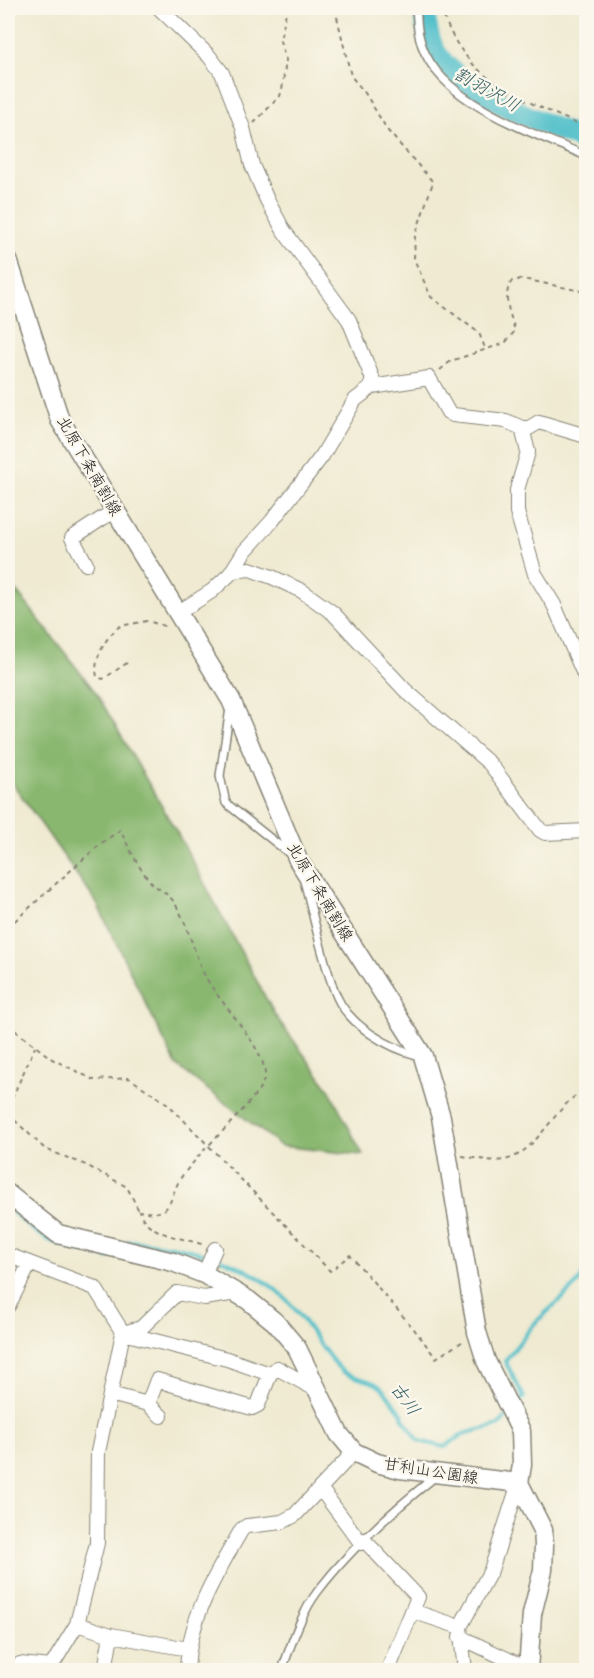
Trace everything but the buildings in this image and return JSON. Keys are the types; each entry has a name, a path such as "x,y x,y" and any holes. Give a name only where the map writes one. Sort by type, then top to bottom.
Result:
{"main road":[{"name":"北原下条南割線","path":"8,260 12,283 60,420 231,700 298,860 423,1056 441,1117 477,1332 486,1361 521,1431 522,1465 519,1484"},
{"path":"8,1194 42,1224 58,1234 206,1269 275,1322 297,1348 339,1434 354,1452"},
{"name":"甘利山公園線","path":"354,1452 377,1463 519,1484"},
{"path":"519,1484 543,1530 544,1545 543,1570 532,1614 528,1670"}],"street":[{"path":"159,8 209,56 222,73 243,128 252,165 267,200 284,231 350,320 372,377 372,387"},
{"path":"179,612 212,591 232,571 244,552 272,521 322,456 355,400 372,387 429,378 448,412 453,415 506,421 522,428 529,428 539,422 586,436"},
{"path":"522,428 528,452 517,490 517,512 535,574 554,605 586,679"},
{"path":"86,564 72,538 115,510"},
{"path":"232,571 250,569 272,577 302,591 333,613 405,690 490,764 540,830 545,833 586,831"},
{"path":"206,1269 215,1249"},
{"path":"8,1255 29,1265 95,1288 123,1333 99,1452 97,1543 77,1624 51,1666 20,1664 16,1671"},
{"path":"8,1306 29,1265"},
{"path":"123,1333 141,1328 177,1293 204,1298 237,1293"},
{"path":"123,1333 227,1359 270,1374"},
{"path":"148,1404 157,1380 252,1408 258,1405 270,1374 276,1368 319,1391"},
{"path":"110,1394 148,1404 161,1416"},
{"path":"188,1671 188,1649 200,1604 242,1529 247,1526 282,1522 295,1515 354,1452"},
{"path":"465,1671 460,1632 491,1570 519,1484"},
{"path":"320,1488 362,1542 418,1597 388,1671"},
{"path":"412,1611 460,1632 528,1670"},
{"path":"77,1624 111,1635 188,1649"},
{"path":"105,1671 111,1635"}],"lane":[{"path":"417,8 419,37 428,58 438,75 458,94 491,113 586,156"},
{"path":"231,700 220,776 226,803 298,860 338,998 353,1020 397,1050 423,1056"},
{"path":"282,1671 292,1643 317,1593 392,1511 439,1473"}],"path":[{"path":"243,128 259,121 280,96 286,60 280,41 287,8"},
{"path":"338,8 351,76 365,93 388,131 433,182 415,236 414,259 431,297 479,333 485,348"},
{"path":"441,8 449,32 465,58 491,83 586,128"},
{"path":"429,378 451,361 505,343 515,331 506,296 512,281 523,279 586,292"},
{"path":"127,663 103,679 97,677 96,667 101,650 120,626 147,621 193,636"},
{"path":"8,927 99,845 120,830 140,868 152,883 176,904 204,974 258,1055 265,1075 262,1086 248,1104 207,1145 179,1181 172,1202 165,1211 154,1214 139,1211"},
{"path":"8,1025 52,1059 94,1080 129,1078 168,1104 330,1271 350,1255 436,1358 477,1332"},
{"path":"8,1107 35,1046"},
{"path":"447,1153 502,1160 519,1155 574,1095 586,1089"},
{"path":"8,1114 45,1149 86,1164 127,1186 143,1221 151,1228 215,1249"}],"green space":[{"path":"8,580 97,694 179,836 275,1015 329,1089 363,1155 281,1146 176,1065 96,902 8,777"}],"waterway":[{"name":"割羽沢川","path":"423,8 432,45 450,70 485,95 506,106 586,141"},
{"name":"古川","path":"8,1207 32,1229 54,1242 109,1258"},
{"name":"古川","path":"128,1241 173,1247 218,1258 260,1278 294,1308 342,1371 380,1386 403,1415 402,1417 419,1441 445,1447 463,1434 499,1425 506,1416"},
{"name":"古川","path":"515,1406 524,1397 505,1361 534,1324 578,1283 586,1269"}]}
